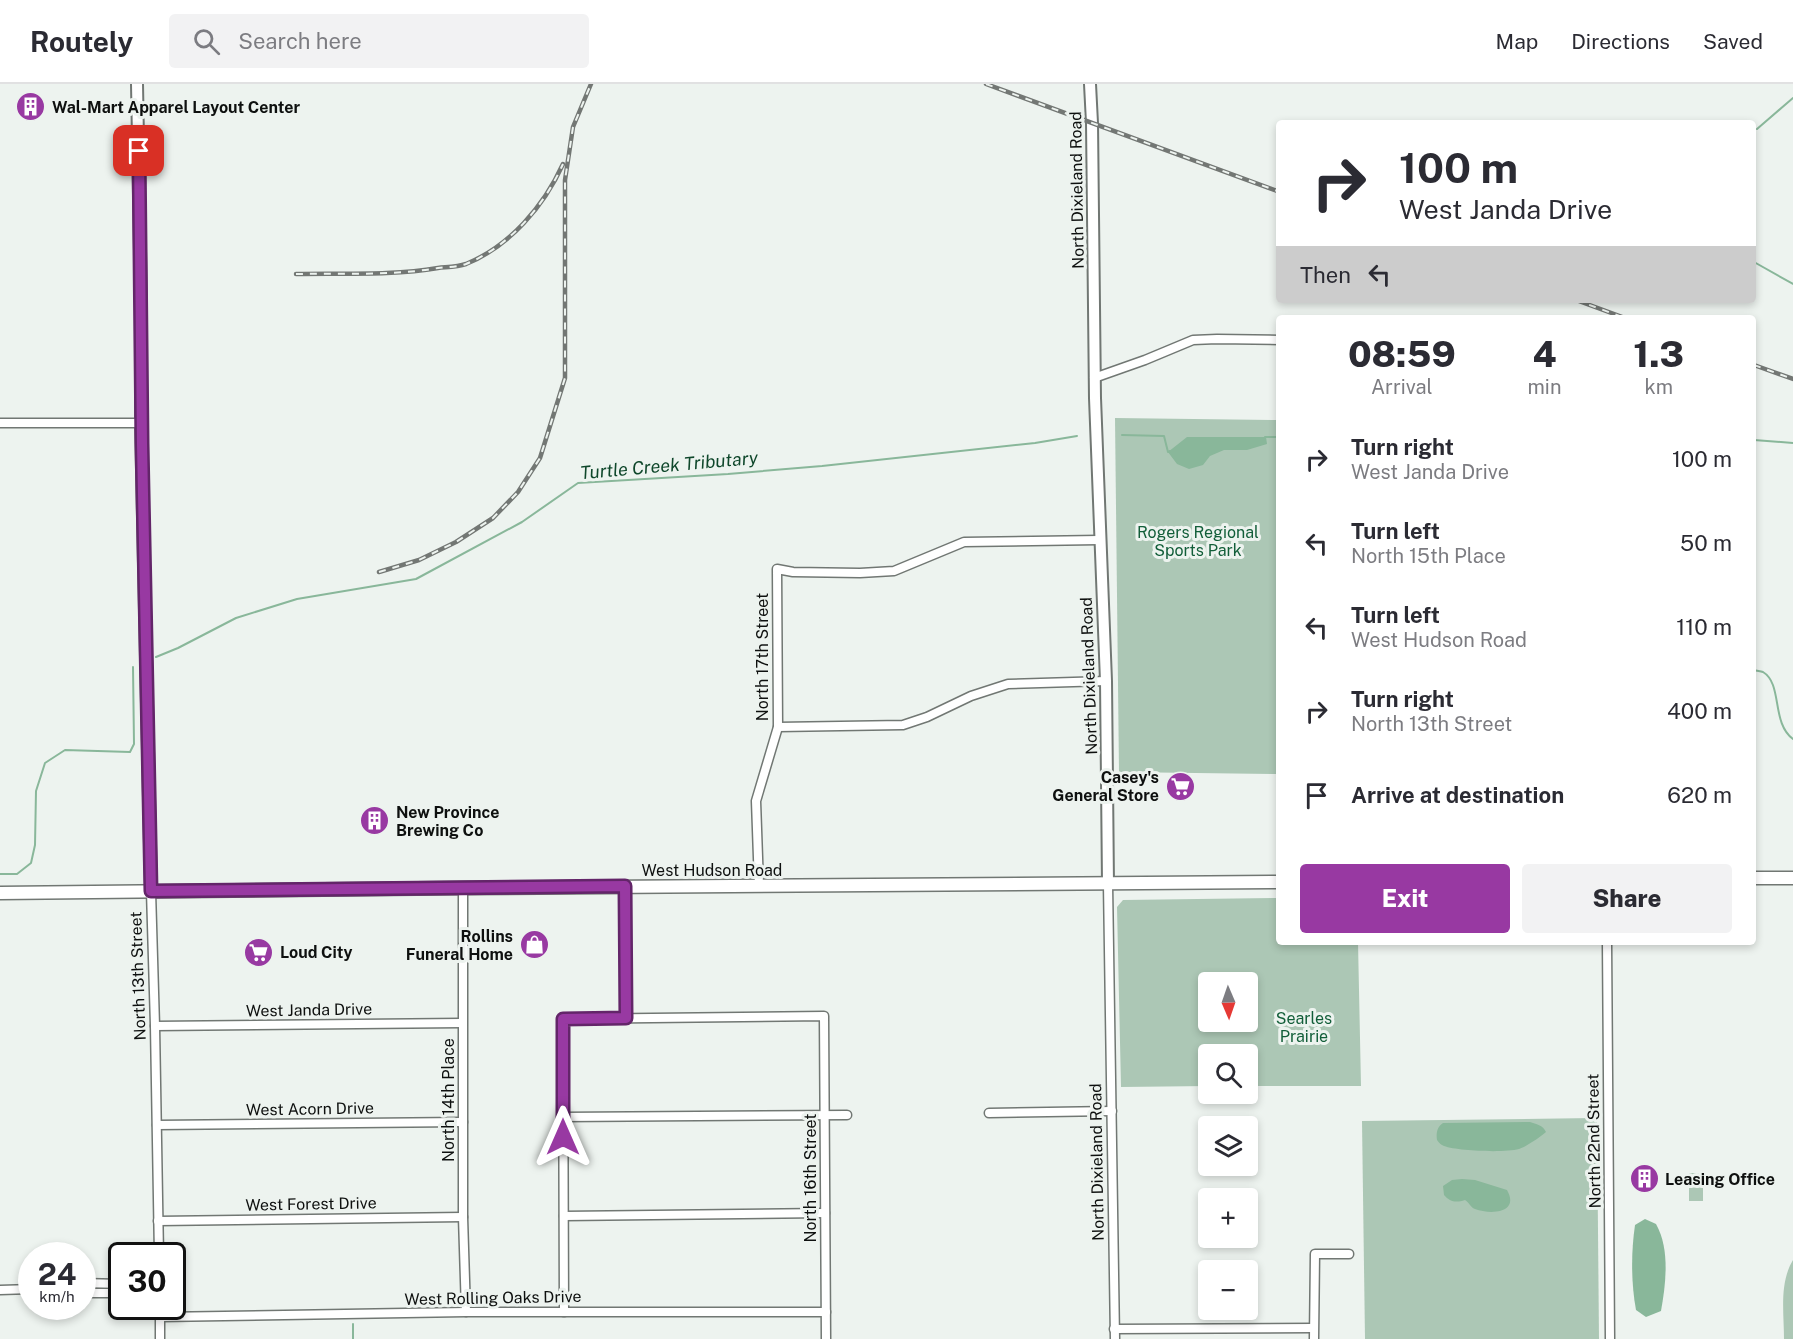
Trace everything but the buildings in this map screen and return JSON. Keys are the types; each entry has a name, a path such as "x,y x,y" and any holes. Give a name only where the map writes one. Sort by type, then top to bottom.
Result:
{"highway":[{"path":"1756,878 1793,878"},
{"name":"West Hudson Road","path":"0,893 1276,882"}],"main road":[{"name":"North 13th Street","path":"137,84 141,423 151,891"},
{"name":"North Dixieland Road","path":"1090,84 1099,540 1106,681 1108,884"}],"street":[{"path":"1095,378 1193,340 1276,340"},
{"path":"0,423 141,423"},
{"name":"North 17th Street","path":"759,886 756,801 778,727 777,569 793,572 894,571 964,542 1099,540"},
{"path":"778,727 903,725 927,717 971,696 1008,684 1106,681"},
{"name":"North Dixieland Road","path":"1108,884 1114,1334"},
{"path":"564,1312 563,1019 626,1018 625,886"},
{"name":"North 14th Place","path":"463,888 463,1217 466,1312"},
{"name":"North 13th Street","path":"151,891 159,1242"},
{"name":"North 22nd Street","path":"1607,945 1610,1339"},
{"name":"North 16th Street","path":"626,1018 824,1016 826,1339"},
{"name":"West Janda Drive","path":"155,1026 462,1023"},
{"path":"989,1113 1112,1111"},
{"path":"563,1117 847,1115"},
{"name":"West Acorn Drive","path":"157,1125 463,1122"},
{"path":"564,1216 825,1213"},
{"name":"West Forest Drive","path":"158,1221 463,1217"},
{"path":"1314,1339 1315,1254 1349,1254"},
{"path":"0,1290 18,1289"},
{"name":"West Rolling Oaks Drive","path":"186,1317 466,1312 826,1312"},
{"path":"160,1320 160,1339"},
{"path":"1114,1334 1313,1328"}],"green space":[{"name":"Rogers Regional Sports Park","path":"1115,418 1276,420 1276,774 1119,772"},
{"name":"Searles Prairie","path":"1276,898 1276,945 1358,945 1361,1086 1258,1086 1258,1044 1198,1044 1198,1086 1121,1087 1117,907 1123,900"},
{"path":"1594,1118 1597,1122 1599,1339 1365,1339 1362,1121"},
{"path":"1689,1173 1703,1173 1703,1201 1689,1201"},
{"path":"1793,1260 1793,1339 1784,1339 1784,1288"}],"shaded area":[{"path":"1187,437 1266,437 1267,444 1247,450 1224,450 1210,456 1203,465 1189,469 1177,464 1168,452"},
{"path":"1530,1122 1541,1126 1546,1132 1519,1149 1492,1151 1460,1149 1443,1146 1437,1140 1437,1130 1443,1123"},
{"path":"1452,1180 1475,1180 1507,1190 1510,1204 1502,1210 1489,1212 1475,1209 1465,1200 1456,1202 1444,1195 1443,1186"},
{"path":"1645,1219 1656,1224 1663,1244 1666,1266 1661,1311 1646,1317 1636,1310 1632,1268 1635,1225"}],"waterway":[{"path":"1757,129 1793,98"},
{"path":"1756,263 1793,284"},
{"name":"Turtle Creek Tributary","path":"1122,435 1164,436 1168,452 1170,451"},
{"name":"Turtle Creek Tributary","path":"156,657 236,618 297,599 416,579 522,522 578,483 822,466 1035,443 1077,436"},
{"name":"Turtle Creek Tributary","path":"1265,437 1276,437"},
{"name":"Turtle Creek Tributary","path":"1756,440 1793,443"},
{"name":"Turtle Creek Tributary","path":"0,874 17,874 31,863 35,845 36,791 45,763 65,750 130,752 134,744 133,667"},
{"path":"1756,670 1763,672 1773,685 1782,723 1786,732 1793,739"},
{"path":"353,1324 353,1339"}],"railway":[{"path":"379,572 419,560 456,542 493,518 518,492 540,458 565,378 565,180 573,127 591,84"},
{"path":"986,84 1276,191"},
{"path":"296,274 403,272 466,264 497,247 524,223 546,195 563,164"},
{"path":"1584,303 1617,315"},
{"path":"1756,366 1793,379"}],"place":[{"name":"Wal-Mart Apparel Layout Center","path":"31,107"},
{"name":"Casey's General Store","path":"1180,786"},
{"name":"New Province Brewing Co","path":"375,821"},
{"name":"Rollins Funeral Home","path":"534,945"},
{"name":"Loud City","path":"259,952"},
{"name":"Leasing Office","path":"1644,1179"}],"route":[{"path":"139,151 151,891 625,886 626,1018 563,1019 563,1137"}]}
